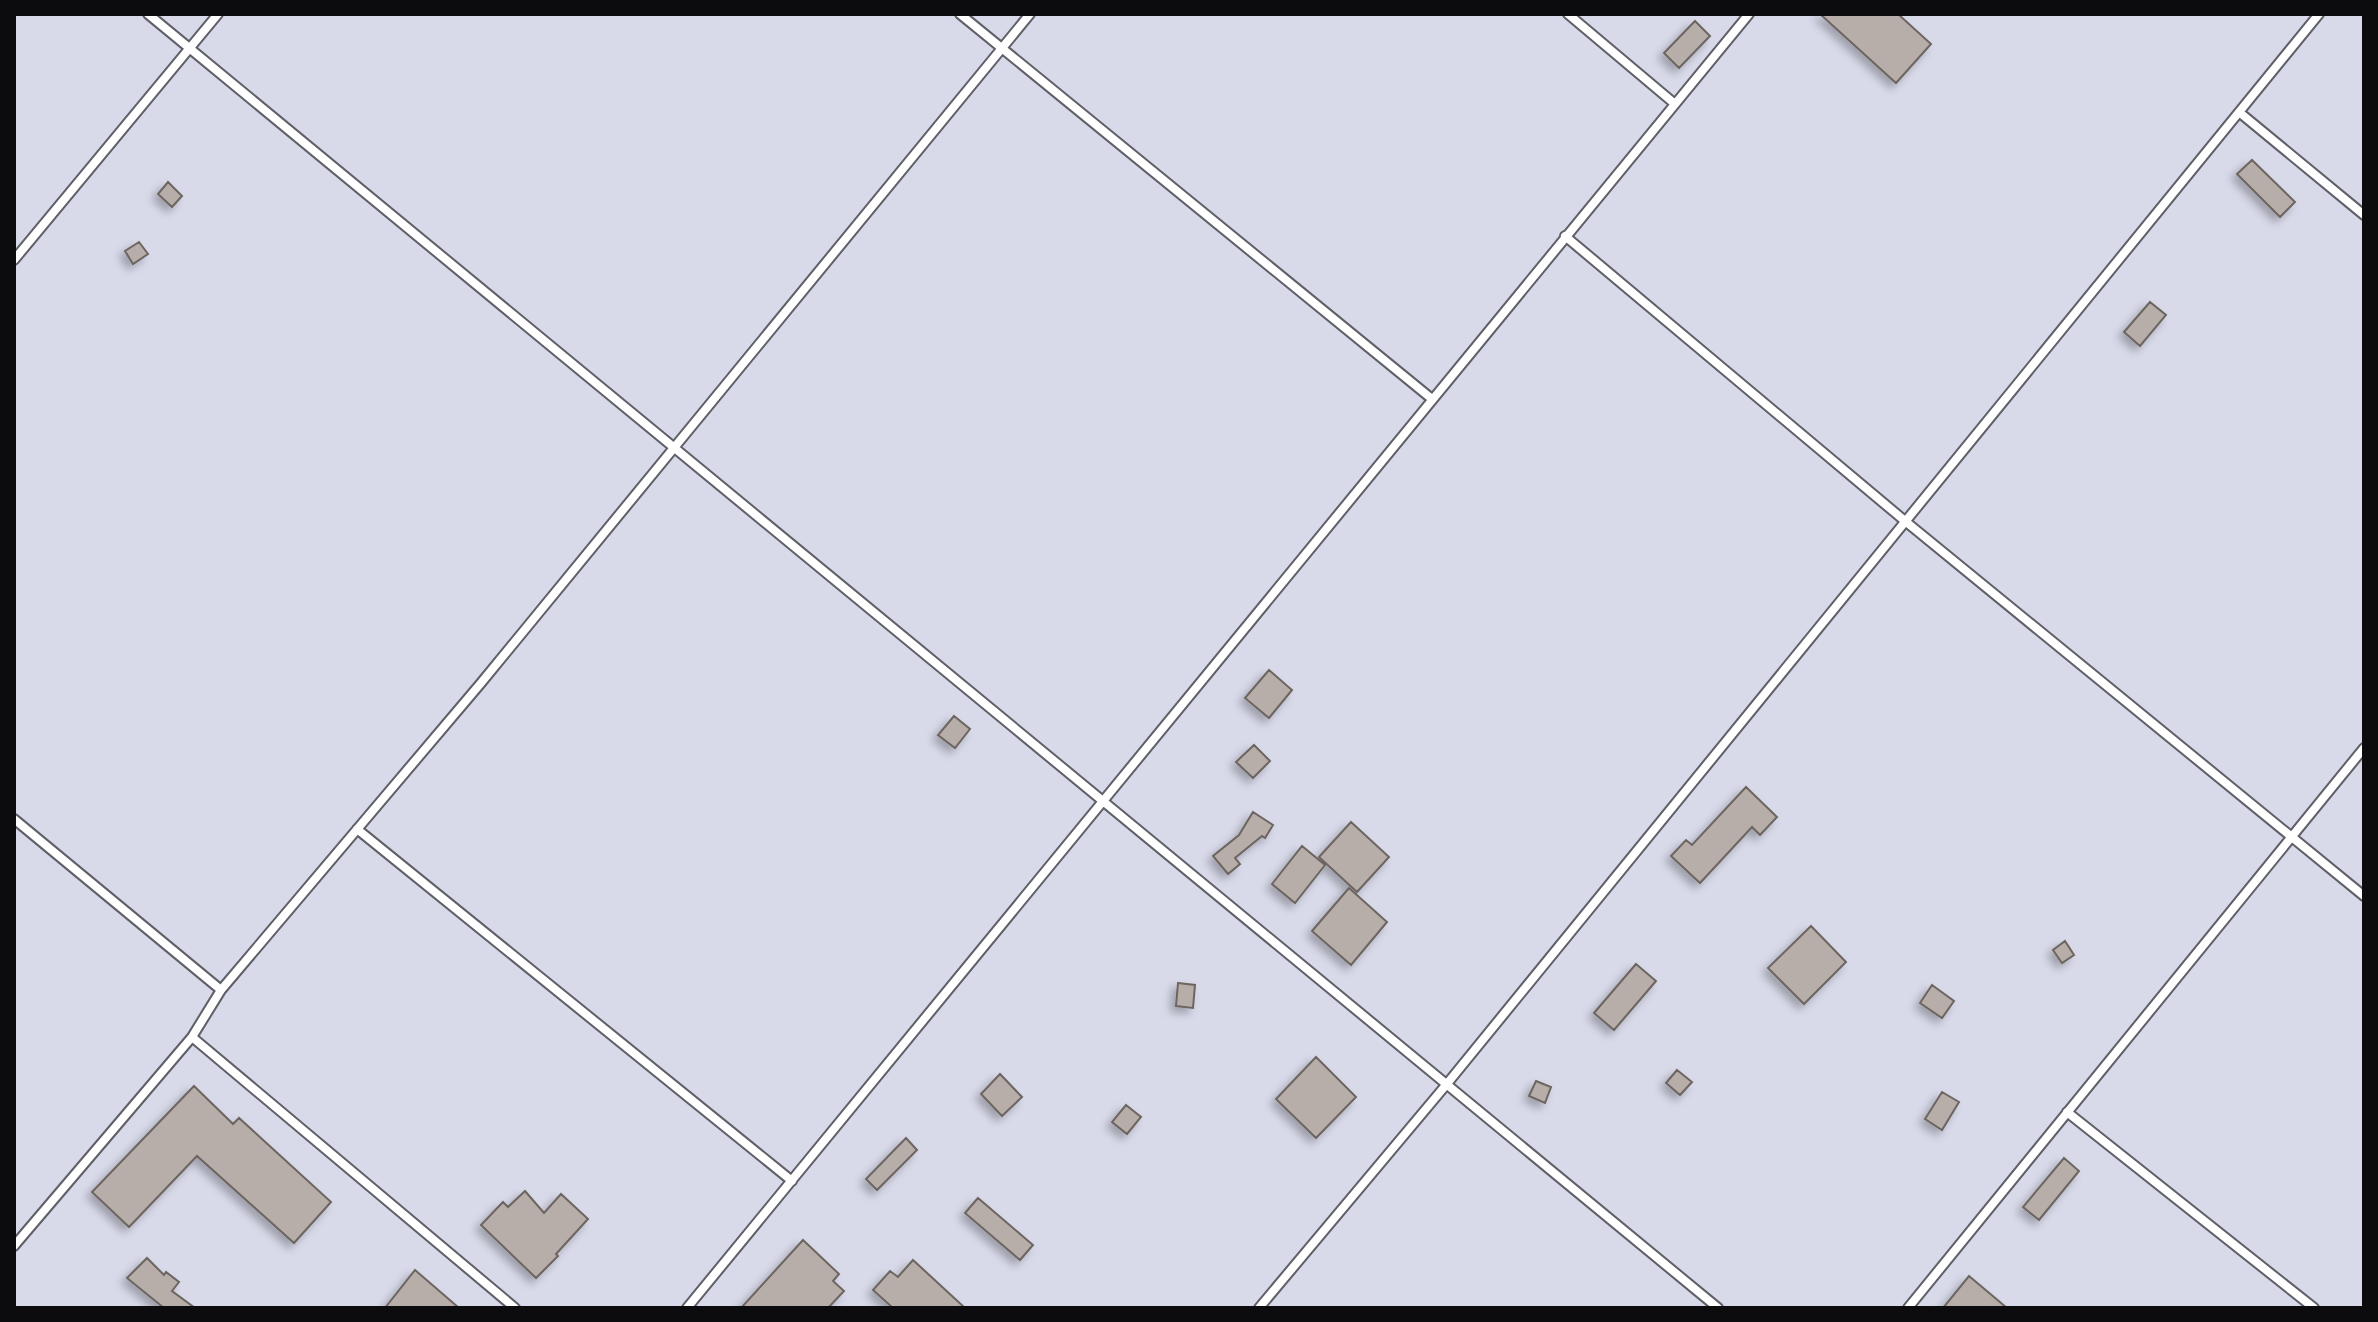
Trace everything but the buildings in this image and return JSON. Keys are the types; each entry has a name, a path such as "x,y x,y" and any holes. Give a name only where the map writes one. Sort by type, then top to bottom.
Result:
{"lane":[{"path":"148,14 1718,1308"},
{"path":"14,260 218,14"},
{"path":"960,14 1432,399"},
{"path":"14,1246 192,1037 221,990 481,683 1030,14"},
{"path":"1568,14 1675,104"},
{"path":"687,1308 1749,14"},
{"path":"1259,1308 1446,1085 2319,14"},
{"path":"2239,112 2364,215"},
{"path":"1565,236 1905,521 2364,896"},
{"path":"1908,1308 2364,748"},
{"path":"14,819 221,990"},
{"path":"357,829 792,1181"},
{"path":"192,1037 515,1308"},
{"path":"2067,1112 2314,1308"}],"shaded area":[{"path":"14,14 2364,14 2364,1308 14,1308"}]}
